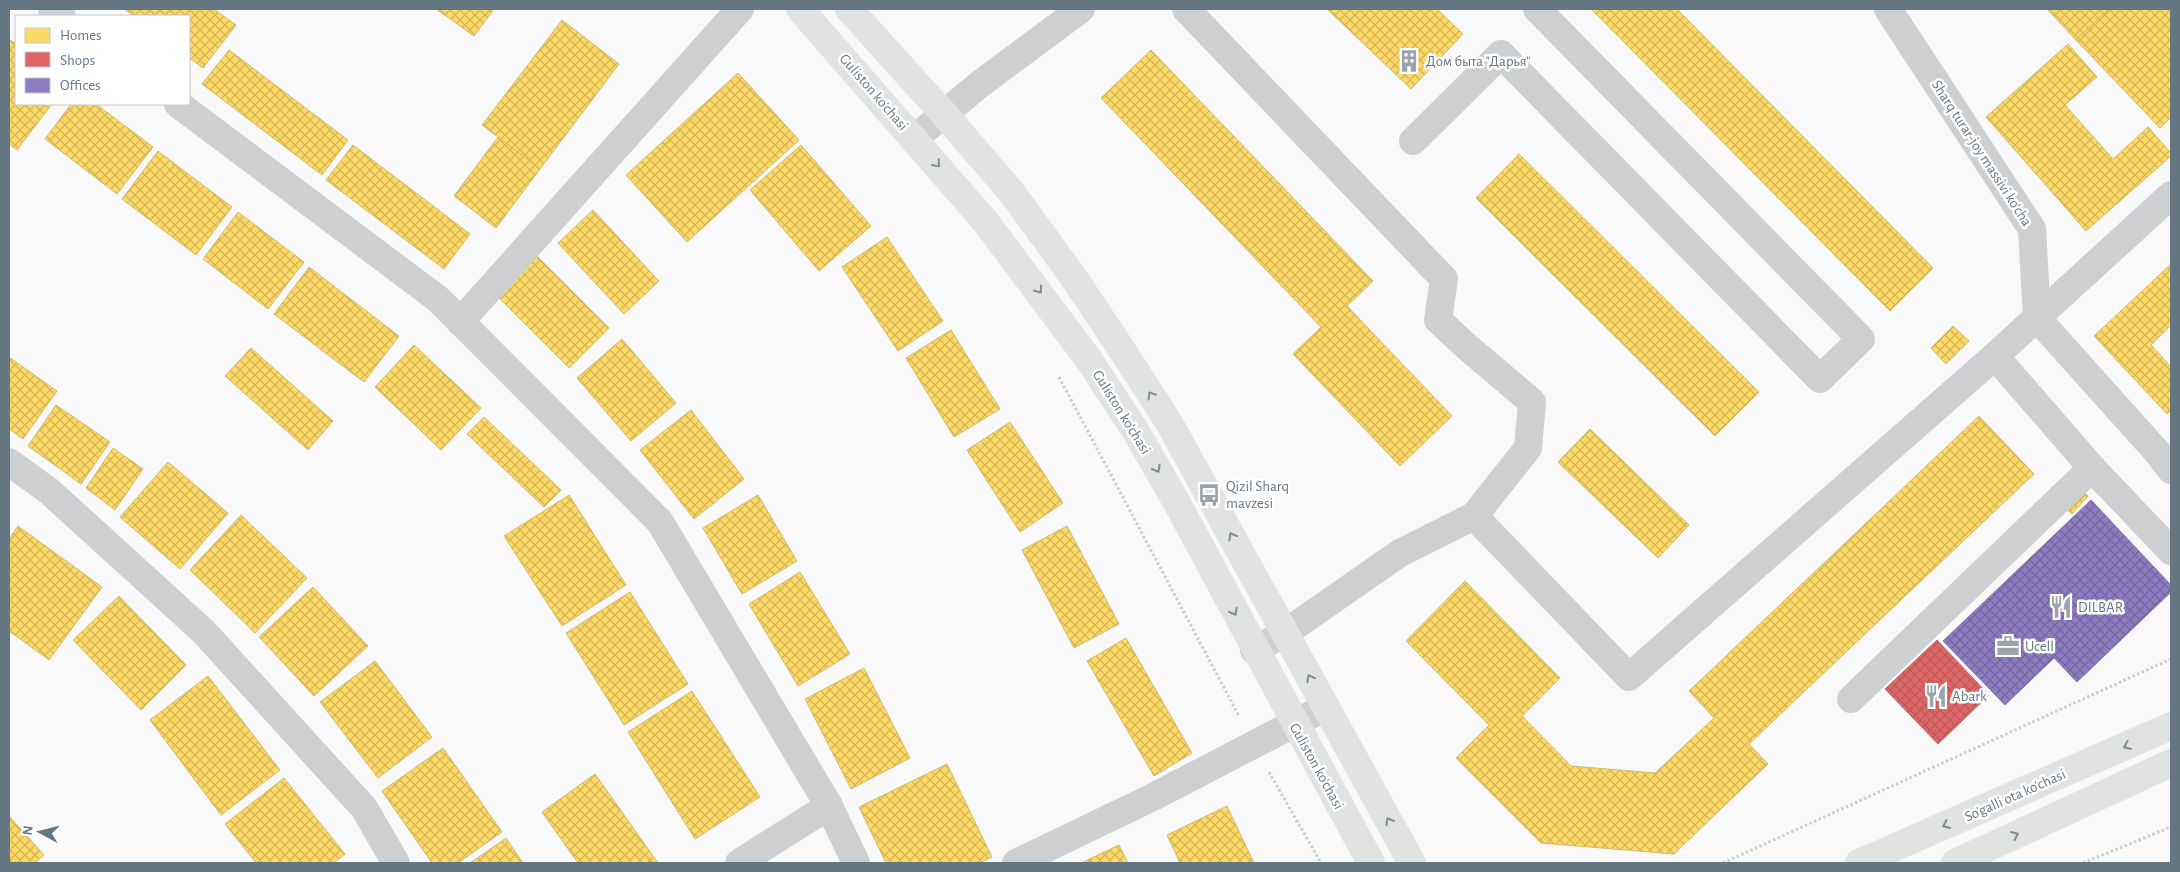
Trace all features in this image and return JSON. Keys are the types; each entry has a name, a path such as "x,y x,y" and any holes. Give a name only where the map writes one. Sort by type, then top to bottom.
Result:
{"main road":[{"name":"Guliston ko'chasi","path":"800,9 986,221 1089,360 1135,430 1177,503 1254,650 1371,863"},
{"path":"849,9 1013,194 1076,281 1122,350 1168,421 1412,863"},
{"name":"So'galli ota ko'chasi","path":"1859,863 2171,726"},
{"path":"1955,863 2171,763"}],"street":[{"path":"460,322 740,9"},
{"path":"915,138 980,84 1081,9"},
{"path":"1186,9 1444,279 1438,320 1532,402 1528,448 1474,516 1400,553 1285,633 1254,650"},
{"path":"1413,141 1501,54 1820,379 1861,339 1537,9"},
{"name":"Sharq turar-joy massivi ko'cha","path":"1888,9 2032,229 2037,318"},
{"path":"179,105 438,299 660,522 829,806 856,863"},
{"path":"1474,516 1629,677 1995,356 2171,194"},
{"path":"2037,318 2158,452 2171,470"},
{"path":"1995,356 2092,468 2171,551"},
{"path":"9,462 49,490 204,632 364,808 396,863"},
{"path":"1851,699 2092,468"},
{"path":"1016,863 1153,797 1326,707"},
{"path":"739,863 829,806"}],"path":[{"path":"1059,376 1253,744 1321,863"},
{"path":"1723,863 2171,659"},
{"path":"2083,863 2171,827"}],"building: Homes":[{"path":"124,9 214,9 236,25 203,68 190,59 190,15 133,15"},
{"path":"436,9 494,9 474,36"},
{"name":"Дом быта \"Дарья\"","path":"1327,9 1437,9 1463,34 1411,89"},
{"path":"1591,9 1677,9 1933,268 1890,311"},
{"path":"2047,9 2109,9 2076,40"},
{"path":"2109,9 2171,9 2171,117 2160,128 2076,40"},
{"path":"562,20 619,64 540,169 482,125"},
{"path":"9,39 15,43 15,105 51,105 17,150 9,144"},
{"path":"2068,44 2097,77 2065,105 2113,159 2148,127 2171,153 2171,156 2086,231 1986,117"},
{"path":"229,50 348,140 322,175 202,84"},
{"path":"1151,50 1373,281 1347,306 1452,416 1400,466 1293,354 1321,327 1101,98"},
{"path":"738,73 799,140 687,242 626,175"},
{"path":"70,105 97,105 153,147 117,194 45,139"},
{"path":"498,137 540,169 496,228 454,196"},
{"path":"353,145 470,234 444,269 326,180"},
{"path":"801,145 871,226 819,271 750,190"},
{"path":"158,151 232,207 196,255 122,199"},
{"path":"1519,154 1759,392 1715,436 1476,198"},
{"path":"593,210 659,281 624,314 558,243"},
{"path":"238,212 304,262 268,309 203,259"},
{"path":"887,237 943,321 898,351 842,267"},
{"path":"536,255 609,328 569,368 496,295"},
{"path":"2171,264 2171,325 2151,345 2171,367 2171,410 2167,414 2094,336"},
{"path":"309,267 399,336 364,382 274,314"},
{"path":"1953,326 1969,341 1946,364 1931,348"},
{"path":"951,330 1000,409 954,437 906,358"},
{"path":"622,339 676,403 631,441 577,378"},
{"path":"414,345 481,408 441,450 375,387"},
{"path":"251,348 333,421 308,450 225,376"},
{"path":"9,357 57,391 23,439 9,429"},
{"path":"56,405 110,442 81,484 28,446"},
{"path":"691,410 744,479 694,519 640,450"},
{"path":"1979,416 2034,474 1749,744 1768,764 1674,854 1541,843 1456,758 1489,725 1406,641 1465,581 1560,678 1522,716 1571,766 1655,773 1714,718 1689,691"},
{"path":"484,417 561,490 544,507 467,434"},
{"path":"1010,422 1063,503 1020,532 967,450"},
{"path":"1590,429 1689,525 1658,558 1558,462"},
{"path":"113,448 143,469 115,510 86,488"},
{"path":"168,462 228,513 180,569 120,517"},
{"path":"2081,488 2088,496 2072,514 2063,506"},
{"path":"569,495 626,585 562,626 504,536"},
{"path":"758,495 797,561 742,594 703,528"},
{"path":"241,515 307,578 255,633 190,570"},
{"path":"18,526 102,587 49,660 9,631 9,539"},
{"path":"1067,526 1119,624 1074,648 1022,550"},
{"path":"800,572 850,654 798,686 749,604"},
{"path":"313,587 368,646 314,696 259,637"},
{"path":"630,592 688,684 624,725 566,633"},
{"path":"119,596 186,665 141,710 73,640"},
{"path":"1126,638 1192,753 1154,776 1087,661"},
{"path":"375,661 432,737 378,778 320,702"},
{"path":"864,668 910,758 851,789 805,699"},
{"path":"208,676 280,770 221,815 150,720"},
{"path":"692,691 760,797 695,839 628,732"},
{"path":"443,748 502,832 458,863 432,863 382,791"},
{"path":"947,764 992,857 980,863 886,863 859,807"},
{"path":"595,774 658,863 578,863 542,812"},
{"path":"284,778 345,854 334,863 256,863 225,824"},
{"path":"1227,806 1254,863 1180,863 1167,835"},
{"path":"9,816 44,855 35,863 9,863"},
{"path":"506,838 523,863 470,863"},
{"path":"1119,845 1128,863 1081,863"}],"building: Shops":[{"path":"1937,640 1989,695 1938,744 1885,689"}],"building: Offices":[{"path":"2091,500 2171,585 2171,592 2077,682 2054,658 2005,705 1943,641"}],"place":[{"name":"Дом быта \"Дарья\"","path":"1409,61"},
{"name":"Qizil Sharq mavzesi","path":"1209,495"},
{"name":"DILBAR","path":"2061,607"},
{"name":"Ucell","path":"2008,646"},
{"name":"Abark","path":"1936,696"}]}
